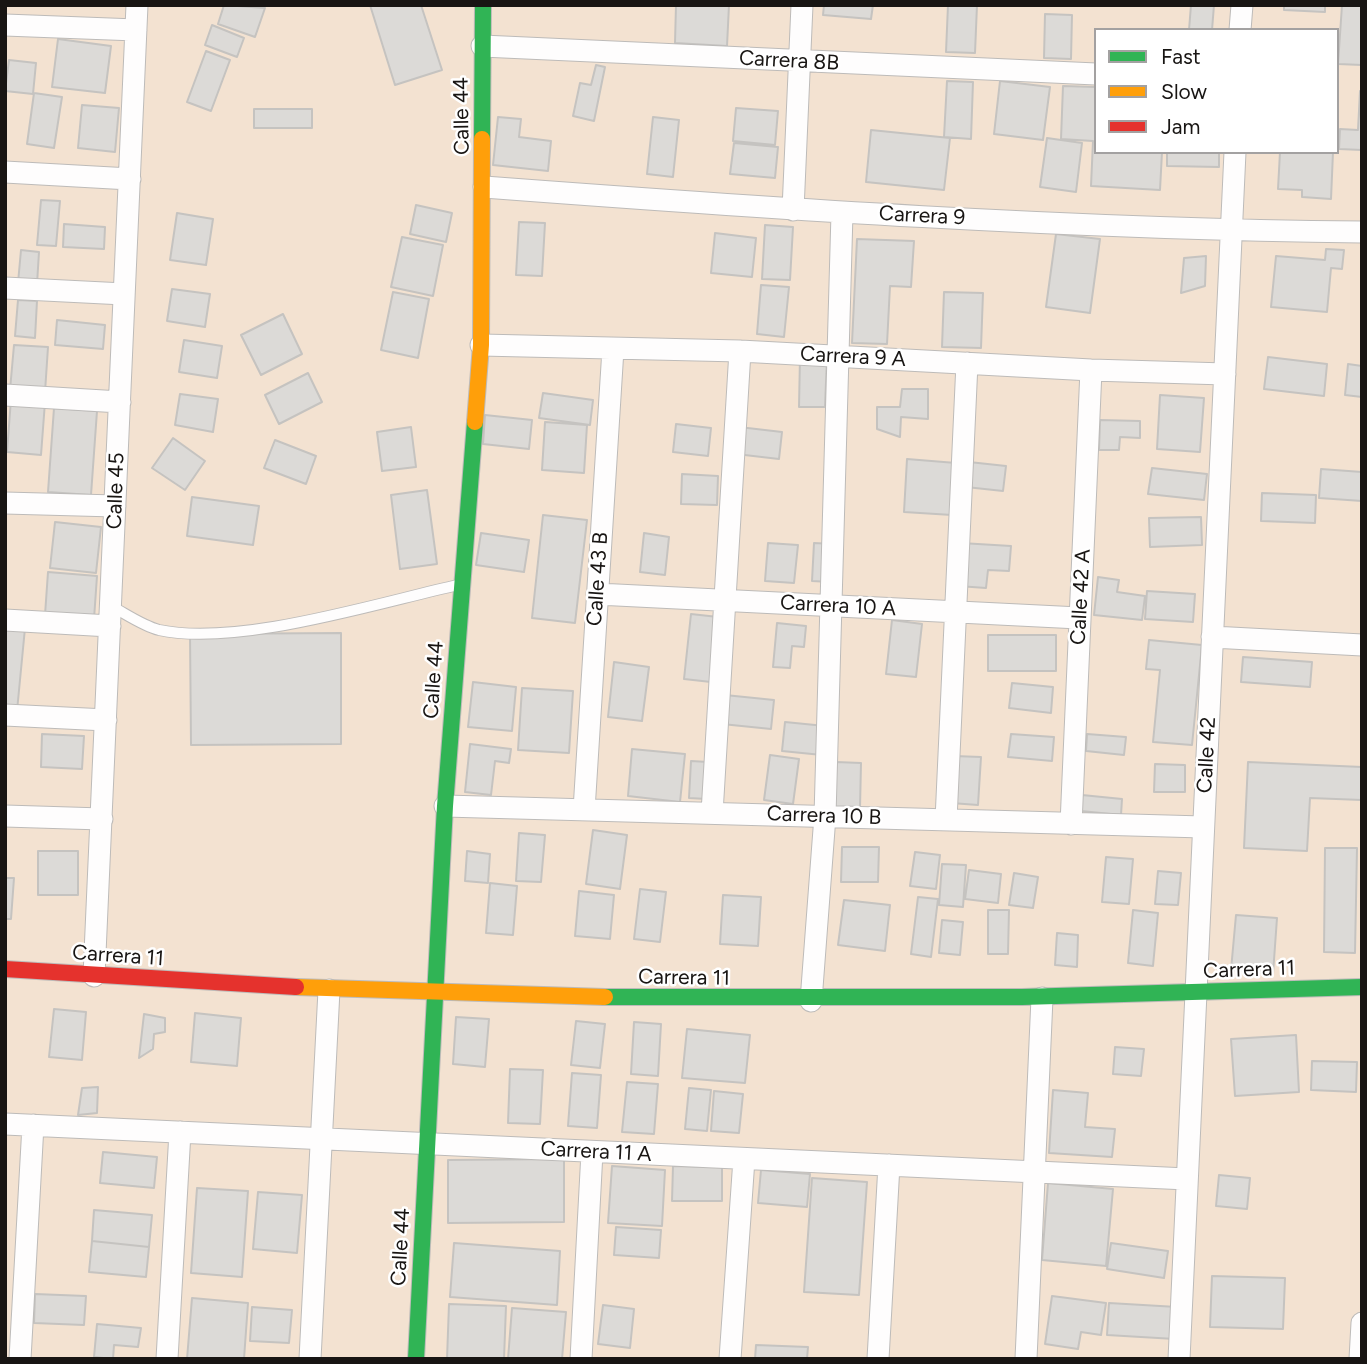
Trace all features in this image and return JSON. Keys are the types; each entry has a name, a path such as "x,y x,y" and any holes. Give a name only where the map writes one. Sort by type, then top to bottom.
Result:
{"street":[{"name":"Calle 45","path":"94,976 137,5"},
{"name":"Calle 44","path":"416,1359 445,806 481,345 483,5"},
{"path":"793,210 802,5"},
{"path":"1240,28 1242,5"},
{"path":"5,25 136,30"},
{"name":"Carrera 8B","path":"482,46 1094,74"},
{"name":"Calle 42","path":"1179,1359 1235,154"},
{"path":"5,172 130,179"},
{"name":"Carrera 9","path":"484,187 842,213 1231,231 1362,232"},
{"path":"811,1001 825,816 842,213"},
{"path":"5,288 124,294"},
{"name":"Carrera 9 A","path":"481,345 740,351 1091,370 1225,374"},
{"name":"Calle 43 B","path":"584,810 613,349"},
{"path":"712,813 740,351"},
{"path":"946,820 967,363"},
{"name":"Calle 42 A","path":"1071,824 1091,370"},
{"path":"5,395 120,402"},
{"path":"5,503 115,506"},
{"name":"Carrera 10 A","path":"597,594 1079,618"},
{"path":"5,620 111,616"},
{"path":"1212,637 1362,645"},
{"path":"5,715 106,720"},
{"name":"Carrera 10 B","path":"445,806 1203,827"},
{"path":"5,816 102,819"},
{"name":"Carrera 11","path":"5,969 329,990 811,1001 1042,998 1362,987"},
{"path":"310,1359 319,1138 329,990"},
{"path":"1026,1359 1042,998"},
{"name":"Carrera 11 A","path":"5,1124 1187,1179"},
{"path":"20,1359 33,1125"},
{"path":"167,1359 180,1132"},
{"path":"581,1359 592,1152"},
{"path":"730,1359 744,1159"},
{"path":"878,1359 889,1165"},
{"path":"1360,1359 1362,1323"}],"lane":[{"path":"111,616 181,633 254,630 463,584"}],"shaded area":[{"path":"5,5 1362,5 1362,1359 5,1359"}],"building":[{"path":"224,5 265,8 255,37 218,24"},
{"path":"370,5 421,5 442,70 395,85"},
{"path":"676,5 729,5 727,46 675,43"},
{"path":"824,5 873,5 871,19 823,15"},
{"path":"948,5 977,5 975,53 946,52"},
{"path":"1191,5 1214,5 1212,28 1189,28"},
{"path":"1284,5 1325,5 1325,12 1284,10"},
{"path":"1342,5 1362,5 1362,65 1339,64"},
{"path":"1045,14 1072,15 1071,59 1044,58"},
{"path":"212,25 244,38 237,57 205,45"},
{"path":"58,39 111,46 105,93 52,87"},
{"path":"206,51 230,60 211,111 187,102"},
{"path":"9,60 36,63 33,94 5,91"},
{"path":"596,65 605,67 594,121 573,116 580,83 591,85"},
{"path":"947,81 973,82 971,139 944,137"},
{"path":"1000,81 1050,87 1043,140 994,134"},
{"path":"1063,86 1094,87 1094,154 1162,154 1160,190 1091,186 1093,141 1061,139"},
{"path":"1360,91 1362,150 1339,149 1340,129 1358,130"},
{"path":"34,93 62,97 54,148 27,144"},
{"path":"82,105 119,108 115,152 78,148"},
{"path":"736,108 778,111 775,145 733,141"},
{"path":"254,109 312,109 312,128 254,128"},
{"path":"498,117 521,119 519,137 551,141 548,171 493,165"},
{"path":"653,117 679,120 673,177 647,174"},
{"path":"871,130 950,138 944,190 866,182"},
{"path":"1047,138 1082,143 1076,192 1040,187"},
{"path":"734,143 778,147 775,178 730,174"},
{"path":"1167,154 1219,154 1219,167 1167,166"},
{"path":"1280,154 1333,154 1331,199 1302,197 1302,190 1278,189"},
{"path":"41,200 60,201 56,246 37,245"},
{"path":"416,205 452,213 446,242 410,234"},
{"path":"177,213 213,219 206,265 170,260"},
{"path":"519,222 545,223 542,276 516,275"},
{"path":"64,224 105,227 104,249 63,247"},
{"path":"765,225 793,227 790,280 762,279"},
{"path":"715,233 756,238 752,277 711,273"},
{"path":"1056,234 1100,239 1090,313 1046,307"},
{"path":"402,237 443,245 433,296 391,287"},
{"path":"857,239 914,241 911,287 890,286 887,344 852,343"},
{"path":"1326,249 1344,250 1342,269 1331,268 1327,312 1271,307 1276,256 1325,260"},
{"path":"21,250 39,252 37,284 18,283"},
{"path":"1206,256 1205,286 1181,293 1184,258"},
{"path":"761,285 789,287 784,337 757,334"},
{"path":"172,289 210,294 205,327 167,321"},
{"path":"393,292 429,299 418,358 381,350"},
{"path":"944,292 983,293 981,348 942,347"},
{"path":"18,300 37,301 35,338 15,336"},
{"path":"283,314 302,354 261,375 241,335"},
{"path":"57,320 105,325 103,349 55,345"},
{"path":"184,340 222,346 217,378 179,372"},
{"path":"14,345 48,347 45,392 10,390"},
{"path":"800,357 827,358 825,407 799,407"},
{"path":"1268,357 1327,364 1324,396 1264,389"},
{"path":"1348,364 1362,366 1362,397 1345,395"},
{"path":"308,373 322,402 279,424 265,395"},
{"path":"902,389 928,389 928,419 901,417 900,437 877,429 877,407 900,407"},
{"path":"543,393 593,400 590,425 539,418"},
{"path":"180,394 218,399 213,432 175,425"},
{"path":"1160,395 1204,398 1200,452 1157,449"},
{"path":"11,399 45,402 41,455 7,452"},
{"path":"54,408 97,411 91,495 48,492"},
{"path":"485,415 532,420 529,449 483,444"},
{"path":"1100,420 1140,421 1140,438 1120,437 1119,450 1099,450"},
{"path":"545,422 587,425 584,473 542,470"},
{"path":"676,424 711,428 708,456 673,452"},
{"path":"411,427 416,467 382,471 377,432"},
{"path":"739,427 782,432 779,459 736,454"},
{"path":"173,438 205,461 185,490 152,468"},
{"path":"275,440 316,456 306,484 264,468"},
{"path":"907,459 956,463 952,515 904,512"},
{"path":"969,462 1006,466 1003,491 966,487"},
{"path":"1152,468 1207,474 1204,500 1148,494"},
{"path":"1321,469 1362,472 1362,501 1319,498"},
{"path":"682,474 718,476 717,505 681,504"},
{"path":"427,490 437,564 400,569 391,495"},
{"path":"1262,493 1316,495 1315,523 1261,521"},
{"path":"192,497 259,506 253,545 187,536"},
{"path":"543,515 587,520 575,623 532,618"},
{"path":"1201,517 1202,545 1150,547 1149,518"},
{"path":"55,522 101,527 96,573 50,568"},
{"path":"481,533 529,540 524,572 476,565"},
{"path":"644,533 669,537 665,575 640,572"},
{"path":"768,543 798,545 794,583 765,581"},
{"path":"814,543 833,544 830,582 812,581"},
{"path":"961,543 1011,546 1009,571 988,570 986,588 958,586"},
{"path":"48,572 97,576 94,619 45,615"},
{"path":"1098,577 1119,580 1117,592 1145,596 1142,620 1094,615"},
{"path":"1147,591 1195,594 1193,622 1145,619"},
{"path":"691,614 718,617 711,682 684,679"},
{"path":"892,620 922,624 916,677 886,674"},
{"path":"777,623 806,626 804,647 792,646 790,668 773,667"},
{"path":"5,626 25,628 17,711 5,710"},
{"path":"341,633 341,744 191,745 190,634"},
{"path":"988,635 1056,635 1056,671 988,671"},
{"path":"1149,640 1202,645 1192,745 1153,742 1160,670 1146,669"},
{"path":"1243,657 1312,662 1310,687 1241,682"},
{"path":"614,662 649,667 642,721 608,717"},
{"path":"473,682 516,687 512,731 468,727"},
{"path":"1012,683 1053,687 1051,713 1009,708"},
{"path":"522,688 573,691 569,753 518,750"},
{"path":"725,695 774,700 771,729 722,724"},
{"path":"785,722 825,726 822,755 782,751"},
{"path":"42,734 84,736 82,769 41,767"},
{"path":"1011,734 1054,737 1052,761 1008,757"},
{"path":"1087,734 1126,737 1124,755 1086,751"},
{"path":"470,744 511,749 509,763 495,761 491,795 465,792"},
{"path":"632,749 685,754 680,802 628,796"},
{"path":"770,755 799,759 793,804 764,800"},
{"path":"954,756 981,757 978,805 951,803"},
{"path":"691,761 708,762 707,799 689,798"},
{"path":"836,762 861,763 860,808 835,807"},
{"path":"1248,762 1362,767 1362,800 1310,798 1307,851 1244,848"},
{"path":"1155,764 1185,765 1185,792 1154,792"},
{"path":"1082,795 1122,799 1121,815 1081,811"},
{"path":"593,830 627,835 620,889 586,884"},
{"path":"519,833 545,835 541,882 516,881"},
{"path":"842,847 879,847 878,882 841,882"},
{"path":"1325,848 1357,848 1355,953 1324,952"},
{"path":"38,851 78,851 78,895 38,895"},
{"path":"467,851 490,854 488,883 465,881"},
{"path":"915,852 940,855 936,889 910,886"},
{"path":"1106,857 1133,859 1129,904 1102,902"},
{"path":"942,864 966,865 963,907 939,905"},
{"path":"969,870 1001,874 998,903 965,899"},
{"path":"1158,871 1181,873 1178,905 1155,904"},
{"path":"1014,873 1038,877 1033,908 1009,905"},
{"path":"5,878 14,878 11,919 5,919"},
{"path":"490,883 517,886 513,935 486,933"},
{"path":"640,889 666,892 660,942 634,939"},
{"path":"579,891 614,895 610,939 575,936"},
{"path":"723,895 761,897 758,946 720,944"},
{"path":"918,897 938,899 931,957 911,954"},
{"path":"844,900 890,905 885,951 838,945"},
{"path":"988,910 1009,910 1008,954 988,954"},
{"path":"1133,910 1158,913 1153,966 1128,963"},
{"path":"1236,915 1277,918 1273,974 1231,970"},
{"path":"942,920 963,922 960,955 939,953"},
{"path":"1057,933 1078,935 1077,967 1055,965"},
{"path":"54,1009 86,1012 82,1060 49,1057"},
{"path":"195,1013 241,1018 237,1066 191,1062"},
{"path":"144,1014 165,1018 165,1032 154,1034 153,1049 139,1058"},
{"path":"456,1017 489,1019 485,1067 453,1064"},
{"path":"576,1021 605,1024 600,1068 571,1065"},
{"path":"634,1022 661,1024 658,1076 631,1074"},
{"path":"687,1029 750,1035 745,1083 682,1078"},
{"path":"1296,1035 1299,1092 1235,1096 1231,1039"},
{"path":"1115,1047 1144,1049 1141,1076 1113,1074"},
{"path":"1312,1061 1357,1062 1356,1092 1311,1090"},
{"path":"510,1069 543,1070 540,1124 508,1123"},
{"path":"572,1073 601,1075 597,1128 568,1126"},
{"path":"627,1082 658,1084 654,1134 622,1132"},
{"path":"98,1087 97,1113 78,1115 82,1088"},
{"path":"689,1088 711,1090 707,1131 685,1129"},
{"path":"1053,1090 1088,1093 1085,1127 1115,1129 1112,1157 1049,1153"},
{"path":"714,1091 743,1094 739,1133 711,1131"},
{"path":"103,1152 157,1157 154,1188 100,1183"},
{"path":"564,1159 564,1222 448,1223 448,1160"},
{"path":"612,1166 665,1170 662,1226 608,1223"},
{"path":"673,1166 722,1167 722,1201 672,1201"},
{"path":"761,1170 810,1174 807,1207 758,1203"},
{"path":"1219,1175 1250,1178 1247,1209 1216,1206"},
{"path":"812,1178 867,1182 859,1295 804,1292"},
{"path":"1048,1183 1113,1189 1106,1266 1042,1260"},
{"path":"197,1188 248,1191 242,1277 191,1273"},
{"path":"258,1192 302,1195 297,1253 253,1249"},
{"path":"94,1210 152,1215 149,1247 92,1241"},
{"path":"616,1227 661,1230 659,1258 614,1255"},
{"path":"92,1241 149,1247 146,1277 89,1272"},
{"path":"454,1243 560,1251 557,1305 450,1297"},
{"path":"1111,1243 1168,1251 1164,1278 1107,1269"},
{"path":"1212,1276 1285,1278 1283,1329 1210,1327"},
{"path":"35,1294 86,1296 84,1325 34,1323"},
{"path":"1052,1296 1106,1303 1101,1335 1081,1332 1078,1349 1045,1344"},
{"path":"192,1298 248,1303 244,1359 187,1359"},
{"path":"1109,1303 1177,1307 1175,1339 1107,1335"},
{"path":"449,1304 506,1306 504,1359 447,1359"},
{"path":"603,1305 634,1309 630,1348 598,1344"},
{"path":"252,1307 292,1310 289,1343 250,1341"},
{"path":"512,1308 566,1312 562,1359 508,1359"},
{"path":"97,1324 141,1328 138,1347 114,1345 113,1359 94,1357"},
{"path":"756,1345 808,1347 807,1359 755,1359"}],"traffic: fast":[{"path":"482,139 483,5"},
{"path":"416,1359 445,806 475,422"},
{"path":"605,997 1022,997 1362,987"}],"traffic: slow":[{"path":"475,422 481,345 482,139"},
{"path":"296,987 605,997"}],"traffic: jam":[{"path":"5,969 296,987"}]}
